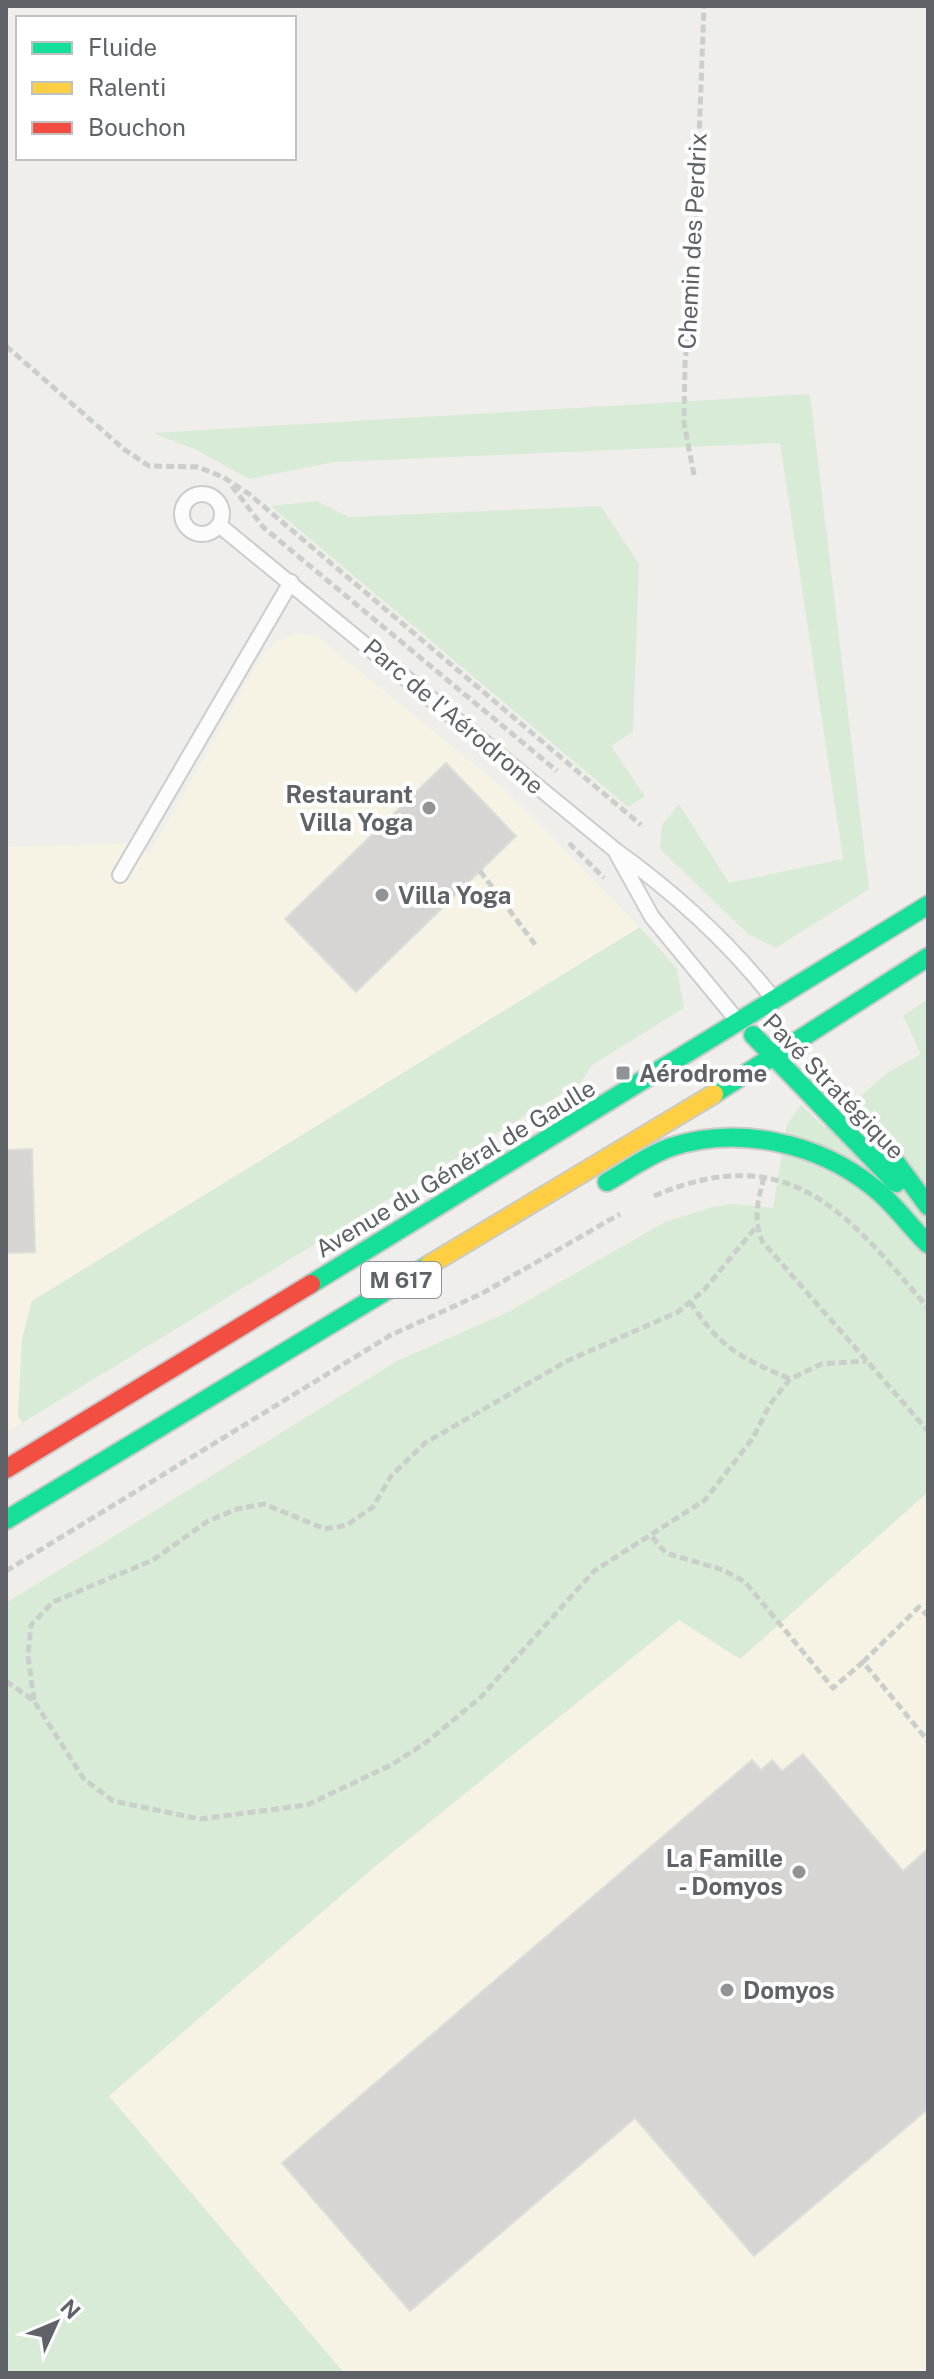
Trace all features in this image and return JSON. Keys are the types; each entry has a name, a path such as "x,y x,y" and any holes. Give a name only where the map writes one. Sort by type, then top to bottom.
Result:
{"main road":[{"name":"Avenue du Général de Gaulle","path":"6,1469 928,905"},
{"name":"M 617","path":"6,1520 776,1055 928,957"},
{"name":"Pavé Stratégique","path":"774,1000 809,1059"},
{"name":"Pavé Stratégique","path":"739,1022 776,1055 928,1218"},
{"name":"Pavé Stratégique","path":"857,1115 928,1206"},
{"path":"400,1281 471,1256 650,1157 683,1144 730,1139 769,1142 824,1157 863,1179 928,1244"}],"lane":[{"name":"Parc de l'Aérodrome","path":"219,525 701,917 774,1000"},
{"path":"120,875 291,582"},
{"name":"Parc de l'Aérodrome","path":"615,850 652,917 739,1022"}],"path":[{"name":"Chemin des Perdrix","path":"694,475 684,423 685,363 694,271 704,6"},
{"path":"6,346 125,450 149,466 198,467 223,477 261,504 641,825"},
{"path":"223,477 263,527 567,780"},
{"path":"480,871 537,947"},
{"path":"648,1198 701,1181 733,1176 763,1178 802,1188 837,1208 868,1237 928,1308"},
{"path":"763,1178 756,1207 756,1227 774,1259 928,1431"},
{"path":"6,1571 391,1335 481,1294 633,1206"},
{"path":"34,1701 28,1656 31,1625 53,1602 153,1560 208,1521 237,1509 264,1504 325,1529 347,1525 373,1507 391,1476 425,1443 567,1361 678,1312 704,1290 756,1227"},
{"path":"690,1302 712,1335 745,1358 790,1379"},
{"path":"6,1681 34,1701 84,1779 113,1801 200,1819 242,1816 307,1805 393,1764 428,1741 481,1697 594,1571 652,1537 705,1500 753,1438 770,1404 790,1379 821,1364 867,1361"},
{"path":"652,1537 666,1553 723,1570 745,1582 833,1688 919,1607 928,1616"},
{"path":"863,1662 928,1741"}],"shaded area":[{"path":"296,633 318,637 503,788 640,927 32,1301 22,1339 18,1416 22,1423 6,1433 6,847 125,843 149,854 261,657 277,641"},
{"path":"928,1492 928,2373 344,2373 109,2096 372,1869 679,1620 740,1659"}],"green space":[{"path":"810,394 869,889 776,948 748,934 660,849 662,825 679,804 729,883 843,859 780,443 335,462 249,479 197,450 153,433"},
{"path":"317,501 349,517 601,506 639,564 633,732 611,746 645,796 628,807 271,506"},
{"path":"640,927 677,969 684,1008 592,1065 582,1081 22,1423 18,1416 22,1339 32,1301"},
{"path":"928,999 928,1492 740,1659 679,1620 372,1869 109,2096 344,2373 6,2373 6,1603 397,1361 508,1312 665,1222 733,1204 773,1208 787,1124 801,1105 825,1127 887,1073 921,1054 903,1016"}],"building":[{"name":"Villa Yoga","path":"446,763 516,836 356,992 285,919"},
{"path":"32,1149 35,1252 6,1253 6,1150"},
{"name":"Domyos","path":"803,1754 903,1871 928,1849 928,2109 754,2256 635,2118 410,2311 282,2163 752,1760 761,1770 772,1760 782,1771"}],"traffic: fast":[{"path":"311,1284 928,905"},
{"path":"714,1094 928,957"},
{"path":"753,1035 896,1183"},
{"path":"607,1182 671,1147 724,1138 777,1142 828,1159 851,1172 881,1193 928,1244"},
{"path":"888,1152 928,1206"},
{"path":"6,1520 429,1265"}],"traffic: slow":[{"path":"429,1265 714,1094"}],"traffic: jam":[{"path":"6,1469 311,1284"}],"place":[{"name":"Restaurant Villa Yoga","path":"429,808"},
{"name":"Villa Yoga","path":"382,895"},
{"name":"Aérodrome","path":"623,1073"},
{"name":"La Famille - Domyos","path":"799,1872"},
{"name":"Domyos","path":"727,1990"}]}
